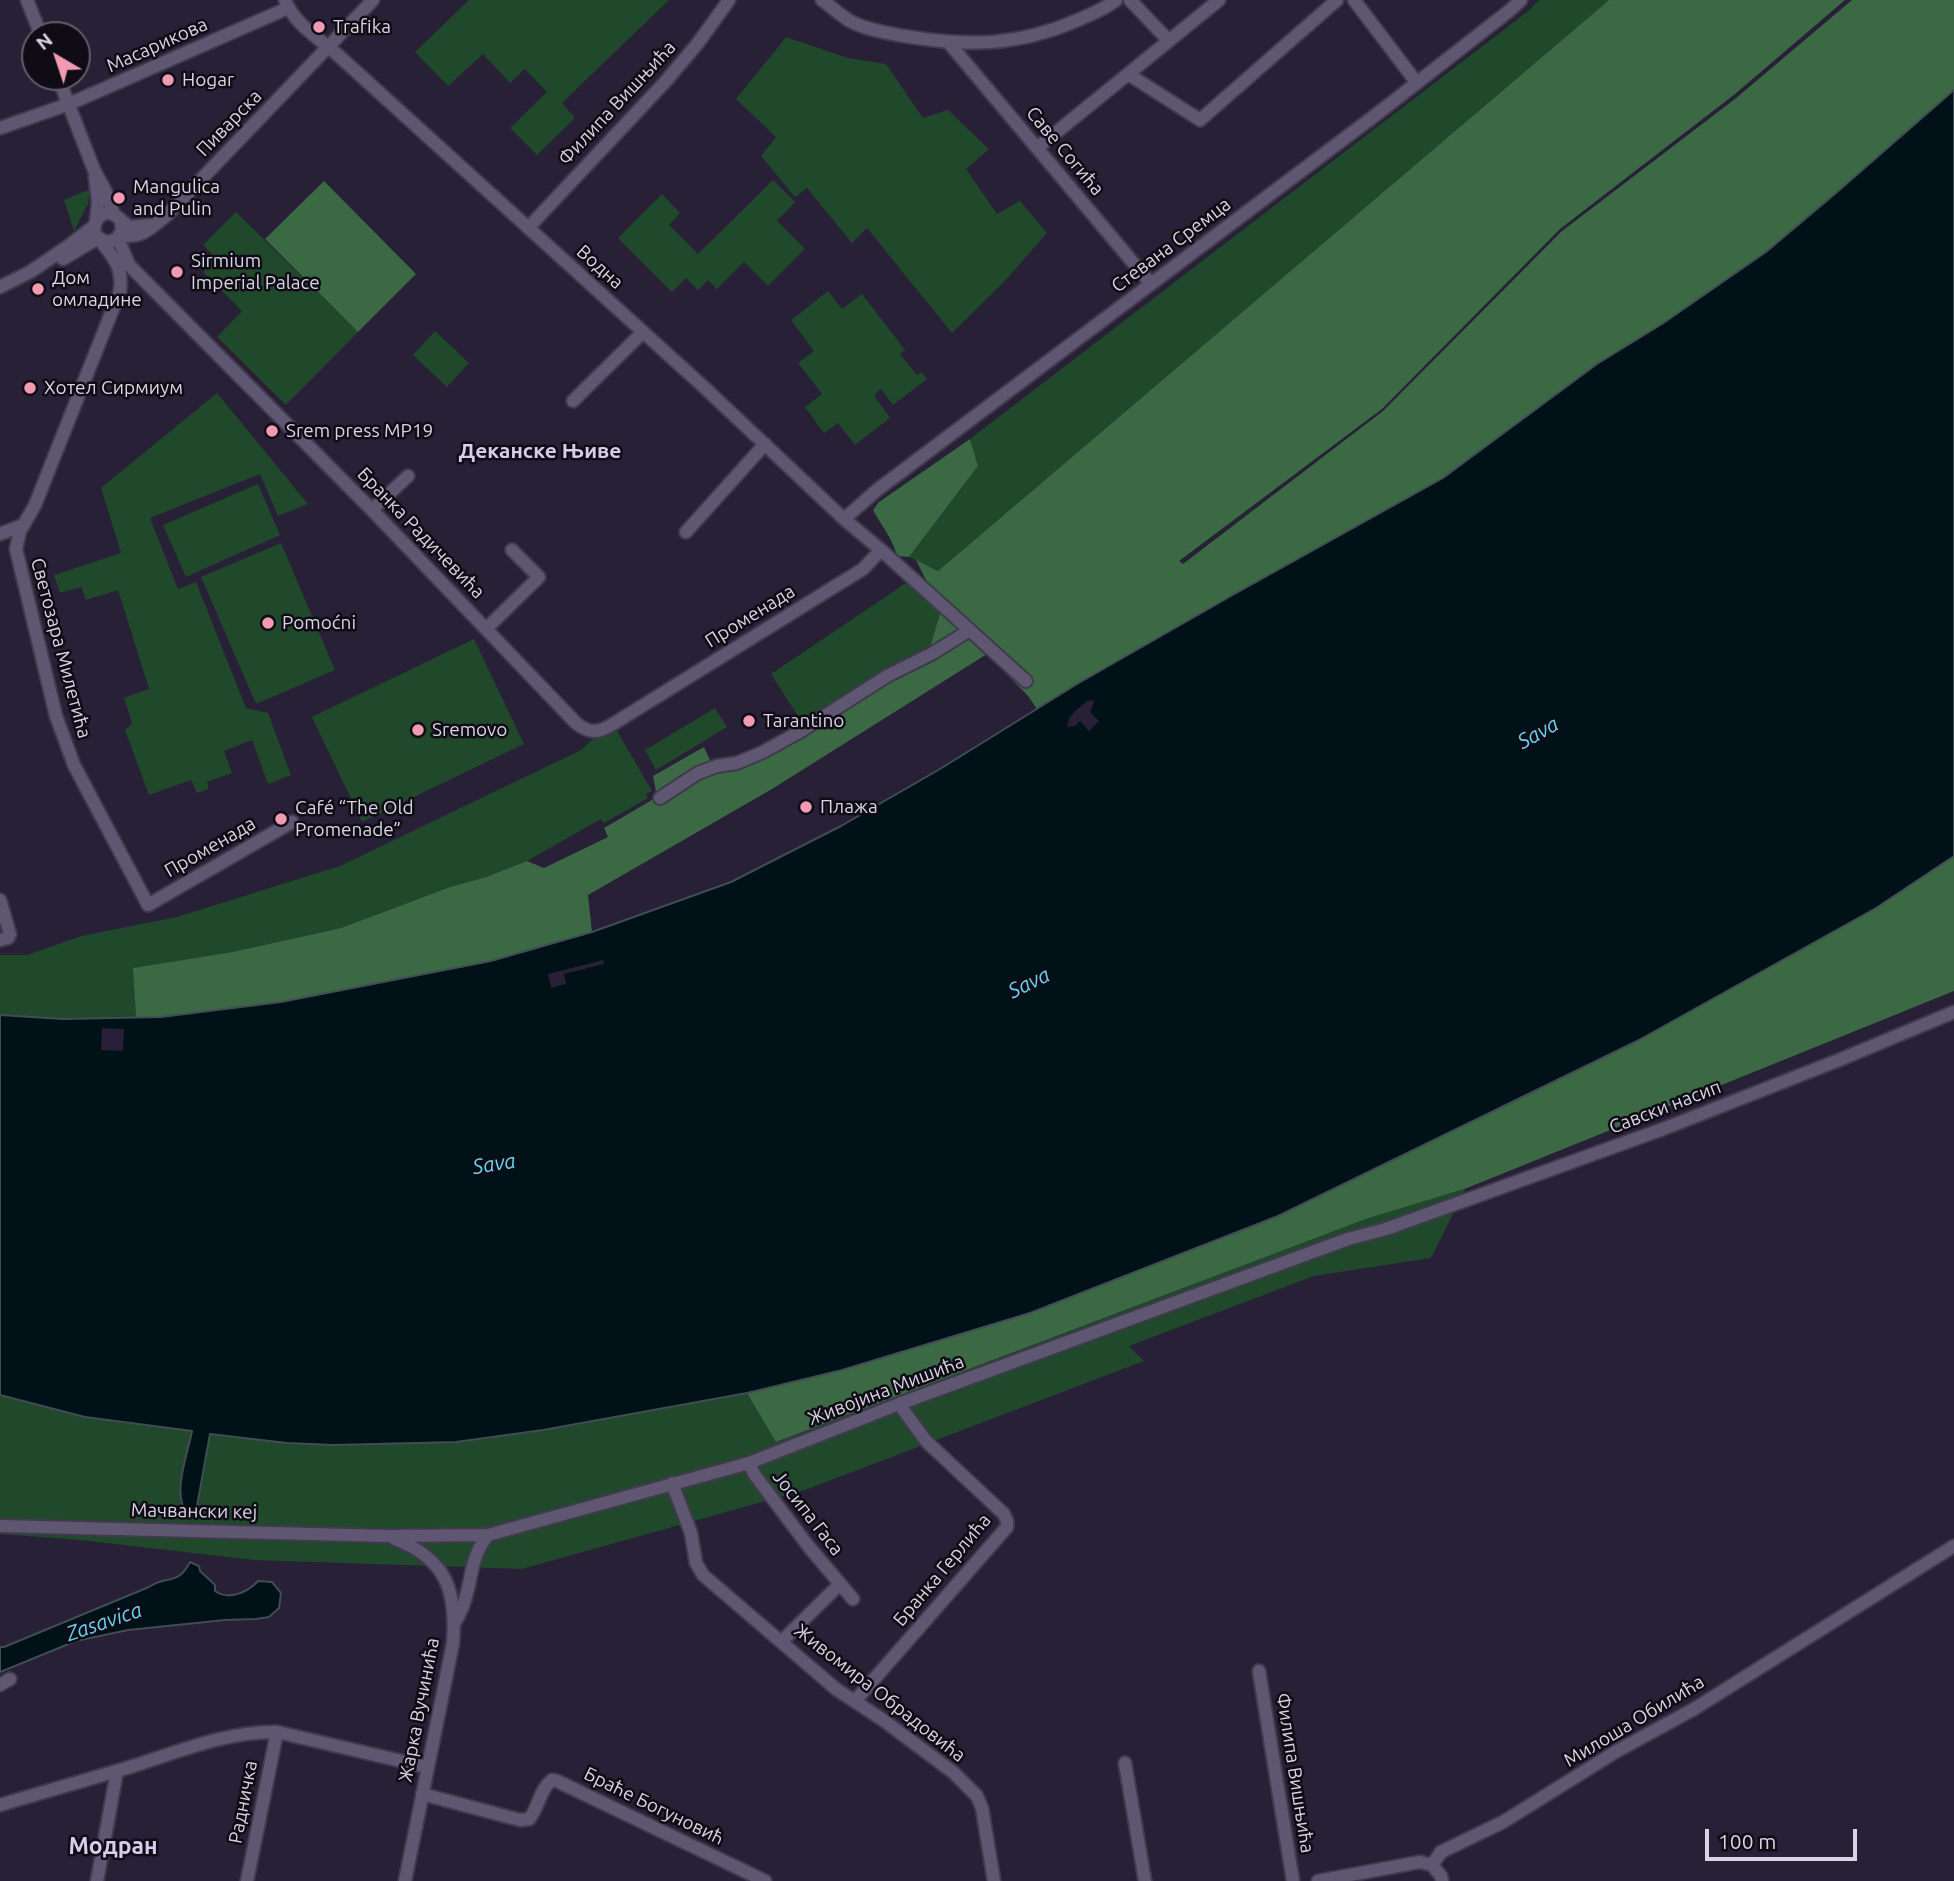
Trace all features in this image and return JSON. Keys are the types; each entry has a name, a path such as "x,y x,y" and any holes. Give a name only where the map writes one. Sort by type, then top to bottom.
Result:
{"street":[{"path":"27,0 35,21"},
{"name":"Пиварска","path":"119,237 140,235 179,203 373,0"},
{"name":"Филипа Вишњића","path":"528,228 666,81 729,0"},
{"path":"822,0 852,22 896,34 949,43 986,43 1036,36 1086,17 1116,0"},
{"path":"1130,0 1169,41"},
{"path":"1037,148 1219,0"},
{"path":"1128,74 1200,120 1337,0"},
{"path":"1354,0 1417,83"},
{"name":"Стевана Сремца","path":"844,519 877,490 1417,83 1521,0"},
{"name":"Водна","path":"287,4 307,30 328,46 643,332 844,519"},
{"name":"Масарикова","path":"0,128 69,104 287,4"},
{"name":"Саве Согића","path":"949,43 1151,284"},
{"path":"64,91 94,170 122,227 119,237 126,271"},
{"path":"94,170 97,231 126,271"},
{"path":"0,287 30,272 45,269 97,231 105,214 130,227 155,224"},
{"name":"Пиварска","path":"126,271 136,244 155,224"},
{"path":"97,231 109,242 119,237"},
{"name":"Бранка Радичевића","path":"126,271 163,300 372,510 576,723 592,732"},
{"name":"Светозара Милетића","path":"126,271 36,505 17,539 16,549 56,716 74,765 148,905"},
{"path":"573,401 643,332"},
{"path":"686,531 765,444"},
{"path":"372,510 408,476"},
{"path":"844,519 1026,681"},
{"path":"0,534 23,525"},
{"path":"487,628 539,577 512,550"},
{"name":"Променада","path":"592,732 604,730 863,569 881,550"},
{"path":"660,798 698,773 737,763 763,752 887,676 933,653 970,630"},
{"name":"Променада","path":"148,905 292,822"},
{"path":"0,900 5,936"},
{"name":"Савски насип","path":"1386,1229 1663,1129 1954,1012"},
{"name":"Живојина Мишића","path":"388,1536 488,1535 749,1463 899,1404 1348,1239 1386,1229"},
{"name":"Бранка Герлића","path":"855,1701 1007,1527 1004,1514 926,1441 899,1404"},
{"name":"Јосипа Гаса","path":"749,1463 754,1474 809,1547 853,1599"},
{"name":"Живомира Обрадовића","path":"672,1483 691,1533 696,1563 703,1575 836,1689 954,1773 977,1796 982,1808 994,1881"},
{"name":"Мачвански кеј","path":"0,1527 388,1536"},
{"path":"455,1622 463,1605 475,1556 488,1535"},
{"name":"Жарка Вучинића","path":"388,1536 420,1550 445,1577 453,1598 455,1622 405,1881"},
{"name":"Милоша Обилића","path":"1432,1865 1441,1852 1503,1822 1617,1751 1694,1709 1954,1546"},
{"name":"Јосипа Гаса","path":"781,1642 840,1584"},
{"name":"Филипа Вишњића","path":"1259,1671 1293,1881"},
{"path":"0,1805 258,1731 277,1732 427,1767"},
{"name":"Радничка","path":"247,1881 277,1732"},
{"path":"1125,1763 1145,1881"},
{"path":"97,1881 117,1771"},
{"name":"Браће Богуновић","path":"422,1794 520,1820 528,1819 533,1814 547,1784 552,1780 557,1781 765,1881"},
{"path":"1318,1881 1420,1862 1432,1865 1442,1881"}],"green space":[{"path":"469,0 669,0 562,103 575,118 537,155 510,128 547,92 525,69 510,83 483,54 448,86 415,52"},
{"path":"1539,0 1609,0 938,571 909,557 978,466 970,439 1527,12"},
{"path":"1609,0 1845,0 1735,94 1560,229 1382,409 1179,561 1183,564 1383,411 1562,231 1735,99 1852,0 1954,0 1954,90 1766,252 1662,324 1597,364 1443,478 1231,596 1037,709 987,654 772,789 588,895 592,932 491,961 281,1002 161,1017 136,1017 133,968 232,952 341,928 527,861 544,868 608,837 604,828 657,797 653,776 704,747 710,760 745,762 910,664 925,664 941,610 916,560 938,571"},
{"path":"786,37 848,58 886,64 923,118 948,110 989,149 966,169 997,214 1020,201 1047,233 1004,282 952,333 867,228 852,243 807,188 795,197 761,156 776,137 736,99"},
{"path":"773,180 795,202 777,221 805,249 768,286 744,262 717,289 708,280 698,290 686,278 672,292 618,238 662,194 680,213 669,225 698,254"},
{"path":"324,181 416,274 358,332 265,239"},
{"path":"90,189 88,204 74,231 64,200"},
{"path":"236,212 358,332 286,405 217,337 242,311 204,273 211,253 203,245"},
{"path":"828,291 842,309 862,294 905,350 900,354 917,375 922,372 927,379 893,405 881,389 874,395 890,418 855,445 838,423 824,433 805,407 822,394 798,363 814,351 791,320"},
{"path":"435,331 469,363 447,387 413,355"},
{"path":"217,393 308,504 278,516 260,474 150,518 178,589 196,582 246,708 268,713 291,775 268,784 252,740 224,751 232,773 207,782 209,789 197,793 191,780 149,795 125,730 132,723 124,698 149,689 118,590 86,600 81,587 60,593 54,575 121,553 101,488"},
{"path":"970,439 978,466 909,557 897,556 890,538 873,510 879,502"},
{"path":"258,484 280,535 186,577 163,525"},
{"name":"Pomoćni","path":"281,543 335,670 256,704 201,577"},
{"path":"909,581 941,610 925,664 805,727 771,674"},
{"name":"Sremovo","path":"474,639 524,744 362,822 312,717"},
{"path":"715,708 727,727 656,770 645,750"},
{"path":"613,724 652,791 646,794 648,798 604,823 601,819 527,861 341,928 232,952 134,968 136,1017 63,1019 0,1015 0,955 27,955 81,936 177,917 340,866 581,750 607,726"},
{"path":"1954,856 1954,991 1467,1188 1366,1219 776,1442 747,1393 842,1370 1030,1313 1278,1216 1876,908"},
{"path":"1466,1188 1431,1258 1314,1276 1129,1346 1144,1361 805,1490 522,1569 254,1560 80,1540 0,1534 0,1395 85,1417 193,1431 181,1476 197,1505 210,1434 287,1443 334,1445 456,1442 543,1430 747,1393 777,1442 1366,1219"}],"water":[{"name":"Sava","path":"1954,90 1954,856 1876,908 1637,1041 1278,1216 1030,1313 842,1370 747,1393 543,1430 456,1442 334,1445 287,1443 210,1434 197,1506 190,1512 185,1510 180,1492 192,1431 85,1417 0,1395 0,1015 63,1019 161,1017 281,1002 491,961 592,932 731,882 841,826 940,769 1077,684 1443,478 1597,364 1662,324 1766,252"},
{"name":"Zasavica","path":"190,1562 199,1566 200,1571 215,1585 215,1591 220,1594 238,1594 258,1581 272,1582 281,1593 279,1608 269,1617 128,1630 76,1641 0,1672 0,1647 155,1583 176,1577"}],"pier":[{"path":"1093,700 1090,712 1099,721 1089,731 1080,721 1075,726 1067,727 1074,712 1087,701"},
{"path":"603,960 604,964 564,974 566,984 551,988 548,974"},
{"path":"102,1028 124,1029 123,1051 101,1050"}],"place":[{"name":"Trafika","path":"319,27"},
{"name":"Hogar","path":"168,80"},
{"name":"Mangulica and Pulin","path":"119,198"},
{"name":"Sirmium Imperial Palace","path":"177,272"},
{"name":"Дом омладине","path":"38,289"},
{"name":"Хотел Сирмиум","path":"30,388"},
{"name":"Srem press MP19","path":"272,431"},
{"name":"Pomoćni","path":"268,623"},
{"name":"Tarantino","path":"749,721"},
{"name":"Sremovo","path":"418,730"},
{"name":"Плажа","path":"806,807"},
{"name":"Café “The Old Promenade”","path":"281,819"}],"district":[{"name":"Деканске Њиве","path":"540,451"},
{"name":"Модран","path":"113,1846"}]}
